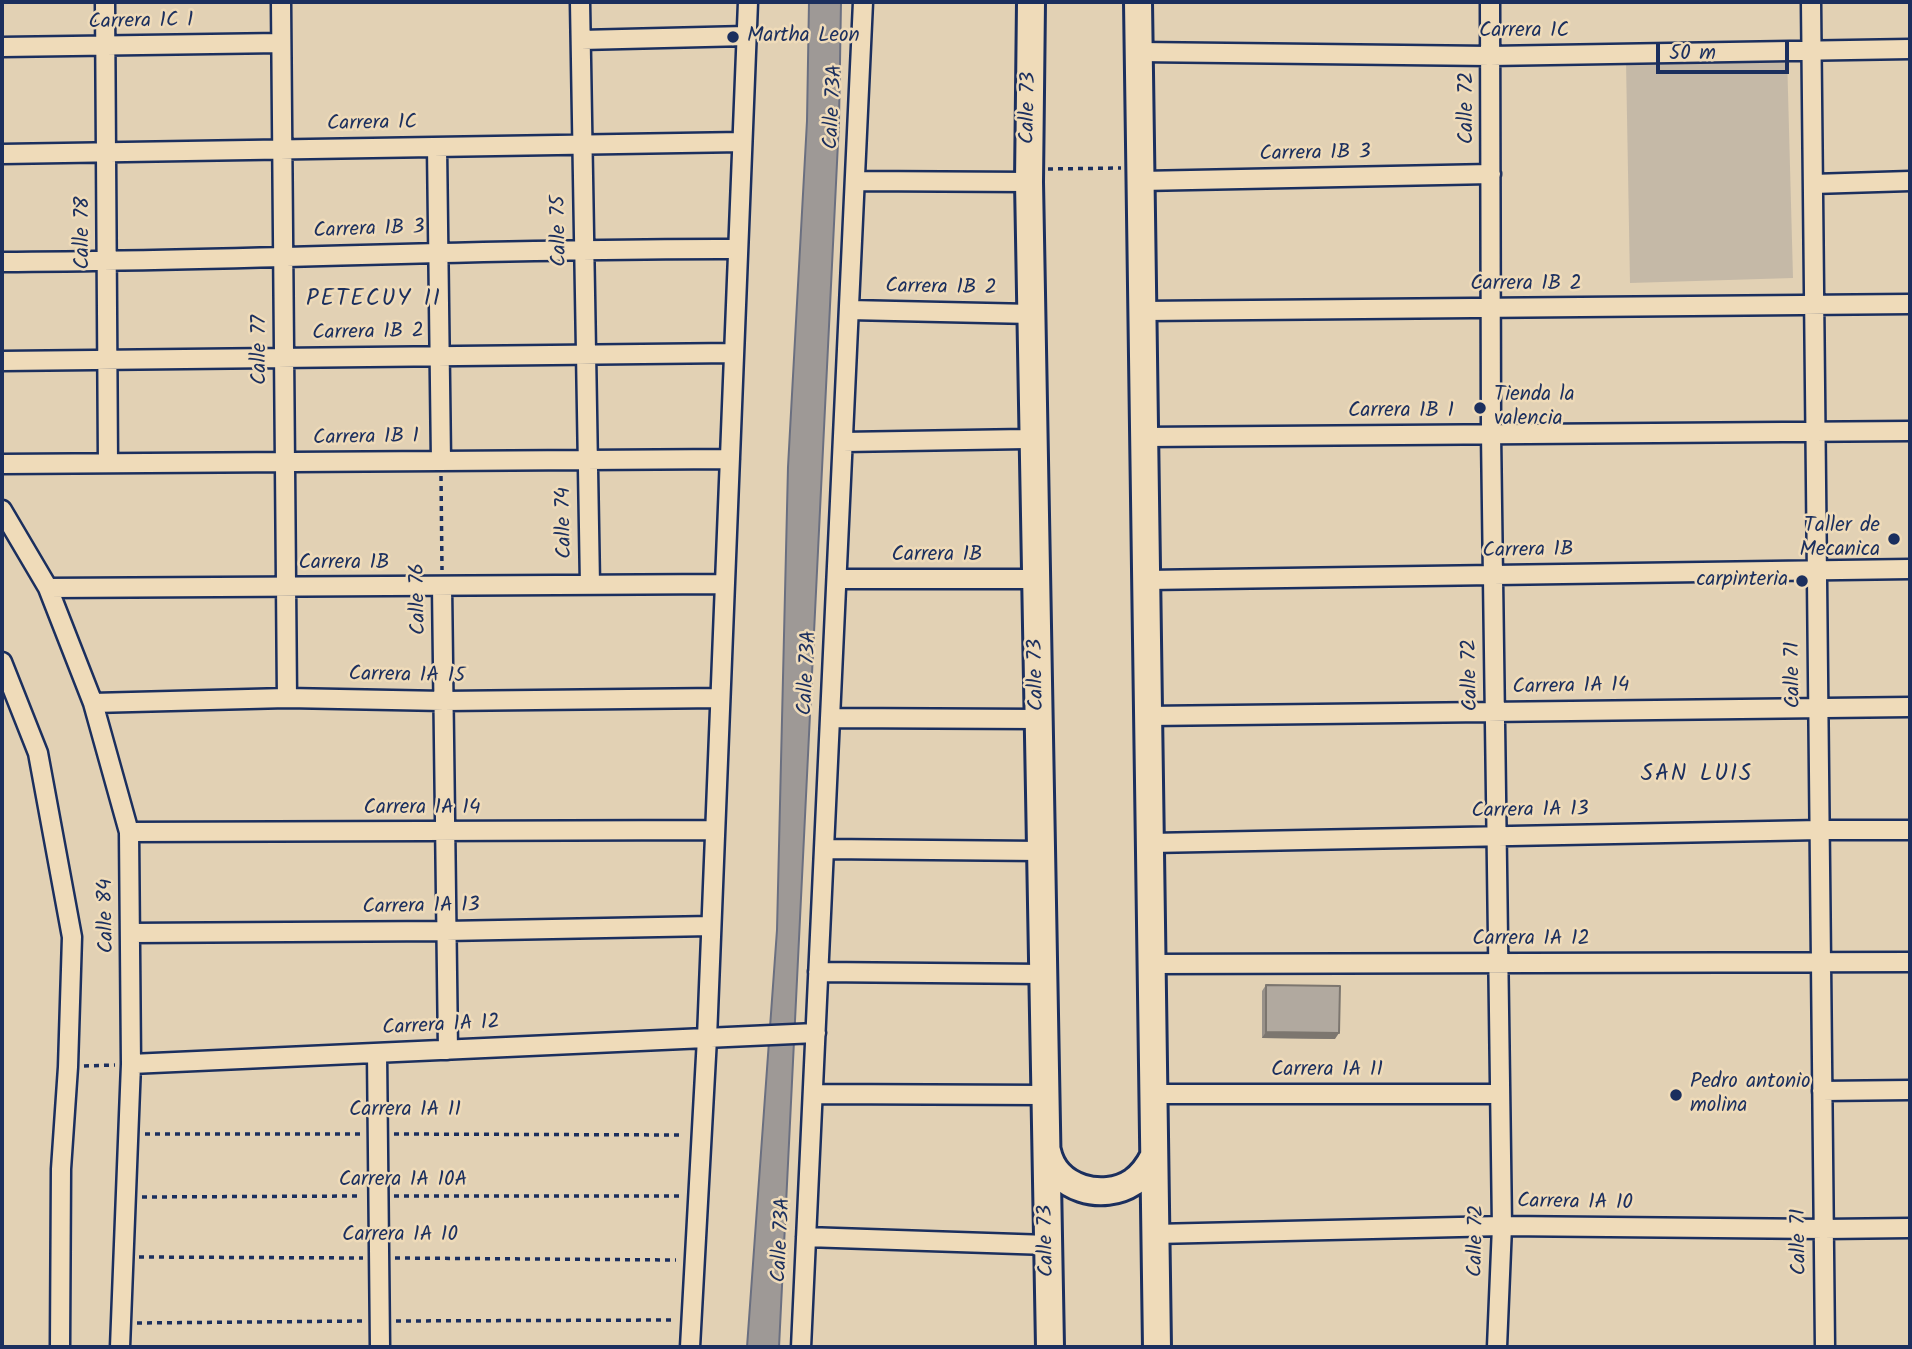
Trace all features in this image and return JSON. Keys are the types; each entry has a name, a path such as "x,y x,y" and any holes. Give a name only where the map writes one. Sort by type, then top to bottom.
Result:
{"main road":[{"name":"Calle 73","path":"1031,2 1029,176 1050,1347"},
{"path":"1138,2 1157,1347"},
{"path":"1046,1146 1049,1161 1059,1174 1072,1184 1087,1190 1104,1192 1120,1189 1134,1181 1146,1170 1154,1156"}],"street":[{"name":"Calle 78","path":"105,2 108,463"},
{"name":"Calle 77","path":"281,2 287,698"},
{"name":"Calle 75","path":"580,2 587,460"},
{"path":"690,1347 714,1038 711,926 748,2"},
{"name":"Calle 73A","path":"801,1347 813,1094 810,1033 818,972 863,2"},
{"name":"Calle 72","path":"1490,2 1491,434 1502,1226 1497,1347"},
{"name":"Calle 71","path":"1811,2 1825,1347"},
{"path":"581,40 746,36"},
{"name":"Carrera 1C 1","path":"2,47 281,43"},
{"name":"Carrera 1C","path":"1139,52 1490,56 1910,49"},
{"name":"Carrera 1C","path":"2,154 742,142"},
{"path":"437,147 441,461"},
{"name":"Carrera 1B 3","path":"1141,174 1491,174"},
{"path":"855,181 1029,176"},
{"path":"1813,184 1910,181"},
{"name":"Carrera 1B 3","path":"2,262 438,252 738,249"},
{"name":"Carrera 1B 2","path":"1143,311 1910,304"},
{"name":"Carrera 1B 2","path":"849,310 1032,314"},
{"name":"Carrera 1B 2","path":"2,361 734,353"},
{"name":"Carrera 1B 1","path":"1145,437 1910,431"},
{"path":"843,442 1034,437"},
{"name":"Carrera 1B 1","path":"2,464 730,458"},
{"name":"Calle 74","path":"587,460 590,585"},
{"name":"Calle 84","path":"2,510 48,588 93,703 129,832 131,1064 120,1347"},
{"name":"Carrera 1B","path":"1147,580 1910,569"},
{"name":"Carrera 1B","path":"836,579 1037,579"},
{"name":"Carrera 1B","path":"48,588 725,584"},
{"name":"Calle 76","path":"442,586 447,1050"},
{"name":"Calle 84","path":"2,662 38,752 72,937 68,1067 61,1169 60,1347"},
{"name":"Carrera 1A 15","path":"93,703 287,698 444,701 720,698"},
{"name":"Carrera 1A 14","path":"1149,716 1910,707"},
{"path":"830,718 1039,719"},
{"name":"Carrera 1A 14","path":"129,832 715,830"},
{"name":"Carrera 1A 13","path":"1150,843 1910,830"},
{"path":"824,849 1041,851"},
{"name":"Carrera 1A 13","path":"131,933 711,926"},
{"name":"Carrera 1A 12","path":"1152,964 1910,962"},
{"path":"818,972 1043,974"},
{"name":"Carrera 1A 12","path":"131,1064 810,1033"},
{"path":"377,1053 380,1347"},
{"path":"1822,1091 1910,1090"},
{"path":"813,1094 1046,1095"},
{"name":"Carrera 1A 11","path":"1154,1094 1500,1094"},
{"name":"Carrera 1A 10","path":"1155,1234 1502,1226 1910,1228"},
{"path":"806,1237 1048,1245"}],"path":[{"path":"1029,176 1141,174"},
{"name":"Calle 76","path":"441,461 442,586"},
{"path":"68,1067 131,1064"},
{"name":"Carrera 1A 11","path":"128,1133 682,1135"},
{"name":"Carrera 1A 10A","path":"126,1197 679,1196"},
{"name":"Carrera 1A 10","path":"123,1257 676,1260"}],"shaded area":[{"path":"809,2 841,2 839,122 779,1347 747,1347 777,930 788,467 807,121"},
{"path":"1787,55 1793,278 1630,283 1626,61"}],"building":[{"path":"1266,985 1340,986 1339,1033 1266,1032"}],"place":[{"name":"Martha Leon","path":"733,37"},
{"name":"Tienda la valencia","path":"1480,408"},
{"name":"Taller de Mecanica","path":"1894,539"},
{"name":"carpinteria","path":"1802,581"},
{"name":"Pedro antonio molina","path":"1676,1095"}],"district":[{"name":"PETECUY II","path":"374,301"},
{"name":"SAN LUIS","path":"1697,776"}]}
